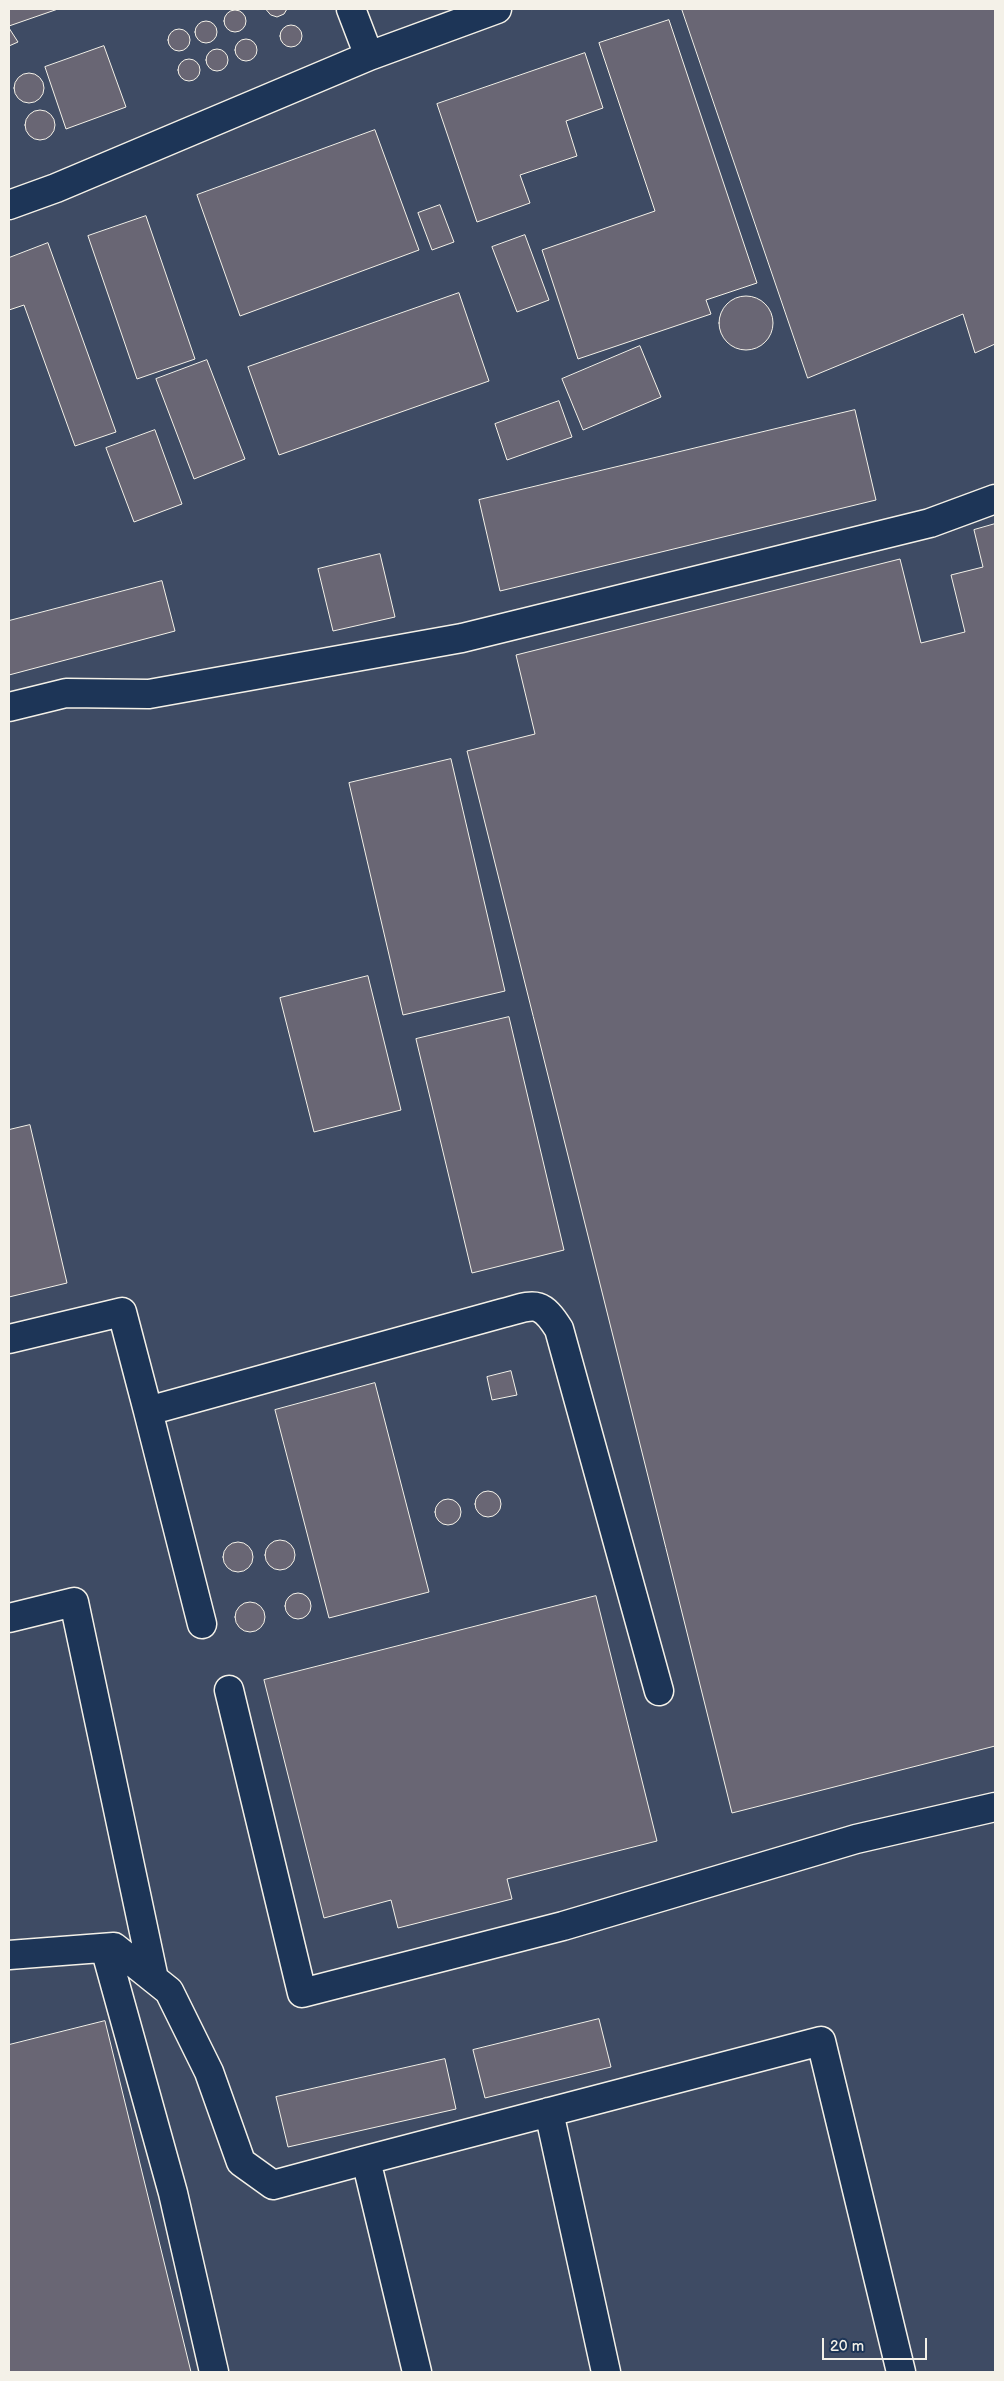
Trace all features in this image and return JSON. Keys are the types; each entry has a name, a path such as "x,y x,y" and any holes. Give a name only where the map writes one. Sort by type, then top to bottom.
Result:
{"lane":[{"path":"351,9 369,56"},
{"path":"9,205 56,188 369,56 497,9"},
{"path":"9,707 66,693 149,694 462,638 930,523 995,499"},
{"path":"148,1411 504,1313 533,1306 548,1312 558,1329 660,1691"},
{"path":"9,1339 122,1312 202,1624"},
{"path":"9,1618 74,1602 154,1979"},
{"path":"229,1690 302,1993 563,1926 856,1839 995,1807"},
{"path":"9,1955 114,1947 170,1991 209,2072 241,2162 273,2185 821,2041 901,2372"},
{"path":"105,1948 173,2193 214,2372"},
{"path":"549,2112 606,2372"},
{"path":"366,2160 417,2372"}],"shaded area":[{"path":"9,9 995,9 995,2372 9,2372"}],"building":[{"path":"9,9 58,9 9,26"},
{"path":"266,9 287,9 284,14 277,17 271,15"},
{"path":"682,9 995,9 995,344 975,353 963,314 808,378"},
{"path":"231,10 239,10 246,17 246,25 239,32 231,32 224,25 224,17"},
{"path":"669,20 757,283 706,300 711,314 578,359 542,250 655,211 599,43"},
{"path":"202,21 210,21 217,28 217,36 210,43 202,43 195,36 195,28"},
{"path":"287,25 295,25 302,32 302,40 295,47 287,47 280,40 280,32"},
{"path":"9,28 18,42 9,46"},
{"path":"175,29 183,29 190,36 190,44 183,51 175,51 168,44 168,36"},
{"path":"242,39 250,39 257,46 257,54 250,61 242,61 235,54 235,46"},
{"path":"104,46 126,107 66,129 45,67"},
{"path":"213,49 221,49 228,56 228,64 221,71 213,71 206,64 206,56"},
{"path":"585,53 603,108 566,121 577,156 520,175 530,203 477,222 437,104"},
{"path":"185,59 193,59 200,66 200,74 193,81 185,81 178,74 178,66"},
{"path":"29,73 40,77 44,88 40,99 29,103 18,99 14,88 18,77"},
{"path":"40,110 51,114 55,125 51,136 40,140 29,136 25,125 29,114"},
{"path":"375,130 419,250 240,316 197,195"},
{"path":"440,205 454,242 432,250 418,213"},
{"path":"146,216 195,359 137,379 88,236"},
{"path":"525,235 549,300 517,312 492,247"},
{"path":"48,243 116,432 75,446 24,305 9,310 9,258"},
{"path":"459,293 489,381 279,455 248,367"},
{"path":"746,296 756,298 765,304 771,313 773,323 771,333 765,342 756,348 746,350 736,348 727,342 721,333 719,323 721,313 727,304 736,298"},
{"path":"640,346 661,397 583,430 562,379"},
{"path":"207,360 245,459 194,479 156,379"},
{"path":"559,401 572,437 507,460 495,424"},
{"path":"855,410 876,500 500,591 479,500"},
{"path":"155,430 182,504 134,522 106,448"},
{"path":"995,524 995,1746 732,1813 467,751 535,734 516,655 900,559 921,643 965,632 951,575 983,567 974,530"},
{"path":"380,554 395,617 333,631 318,569"},
{"path":"162,581 175,631 9,675 9,621"},
{"path":"451,759 505,991 403,1015 349,783"},
{"path":"368,976 401,1110 314,1132 280,998"},
{"path":"509,1017 564,1250 472,1273 416,1039"},
{"path":"30,1125 67,1283 9,1297 9,1130"},
{"path":"511,1371 517,1395 492,1400 487,1377"},
{"path":"375,1383 429,1592 329,1618 275,1410"},
{"path":"488,1491 497,1495 501,1504 497,1513 488,1517 479,1513 475,1504 479,1495"},
{"path":"448,1499 457,1503 461,1512 457,1521 448,1525 439,1521 435,1512 439,1503"},
{"path":"280,1540 291,1544 295,1555 291,1566 280,1570 269,1566 265,1555 269,1544"},
{"path":"238,1542 249,1546 253,1557 249,1568 238,1572 227,1568 223,1557 227,1546"},
{"path":"298,1593 307,1597 311,1606 307,1615 298,1619 289,1615 285,1606 289,1597"},
{"path":"596,1596 657,1841 507,1879 512,1899 398,1928 391,1900 324,1918 264,1680"},
{"path":"250,1602 261,1606 265,1617 261,1628 250,1632 239,1628 235,1617 239,1606"},
{"path":"599,2019 611,2067 485,2098 473,2050"},
{"path":"105,2021 191,2372 9,2372 9,2045"},
{"path":"445,2059 456,2109 288,2147 276,2097"}]}
